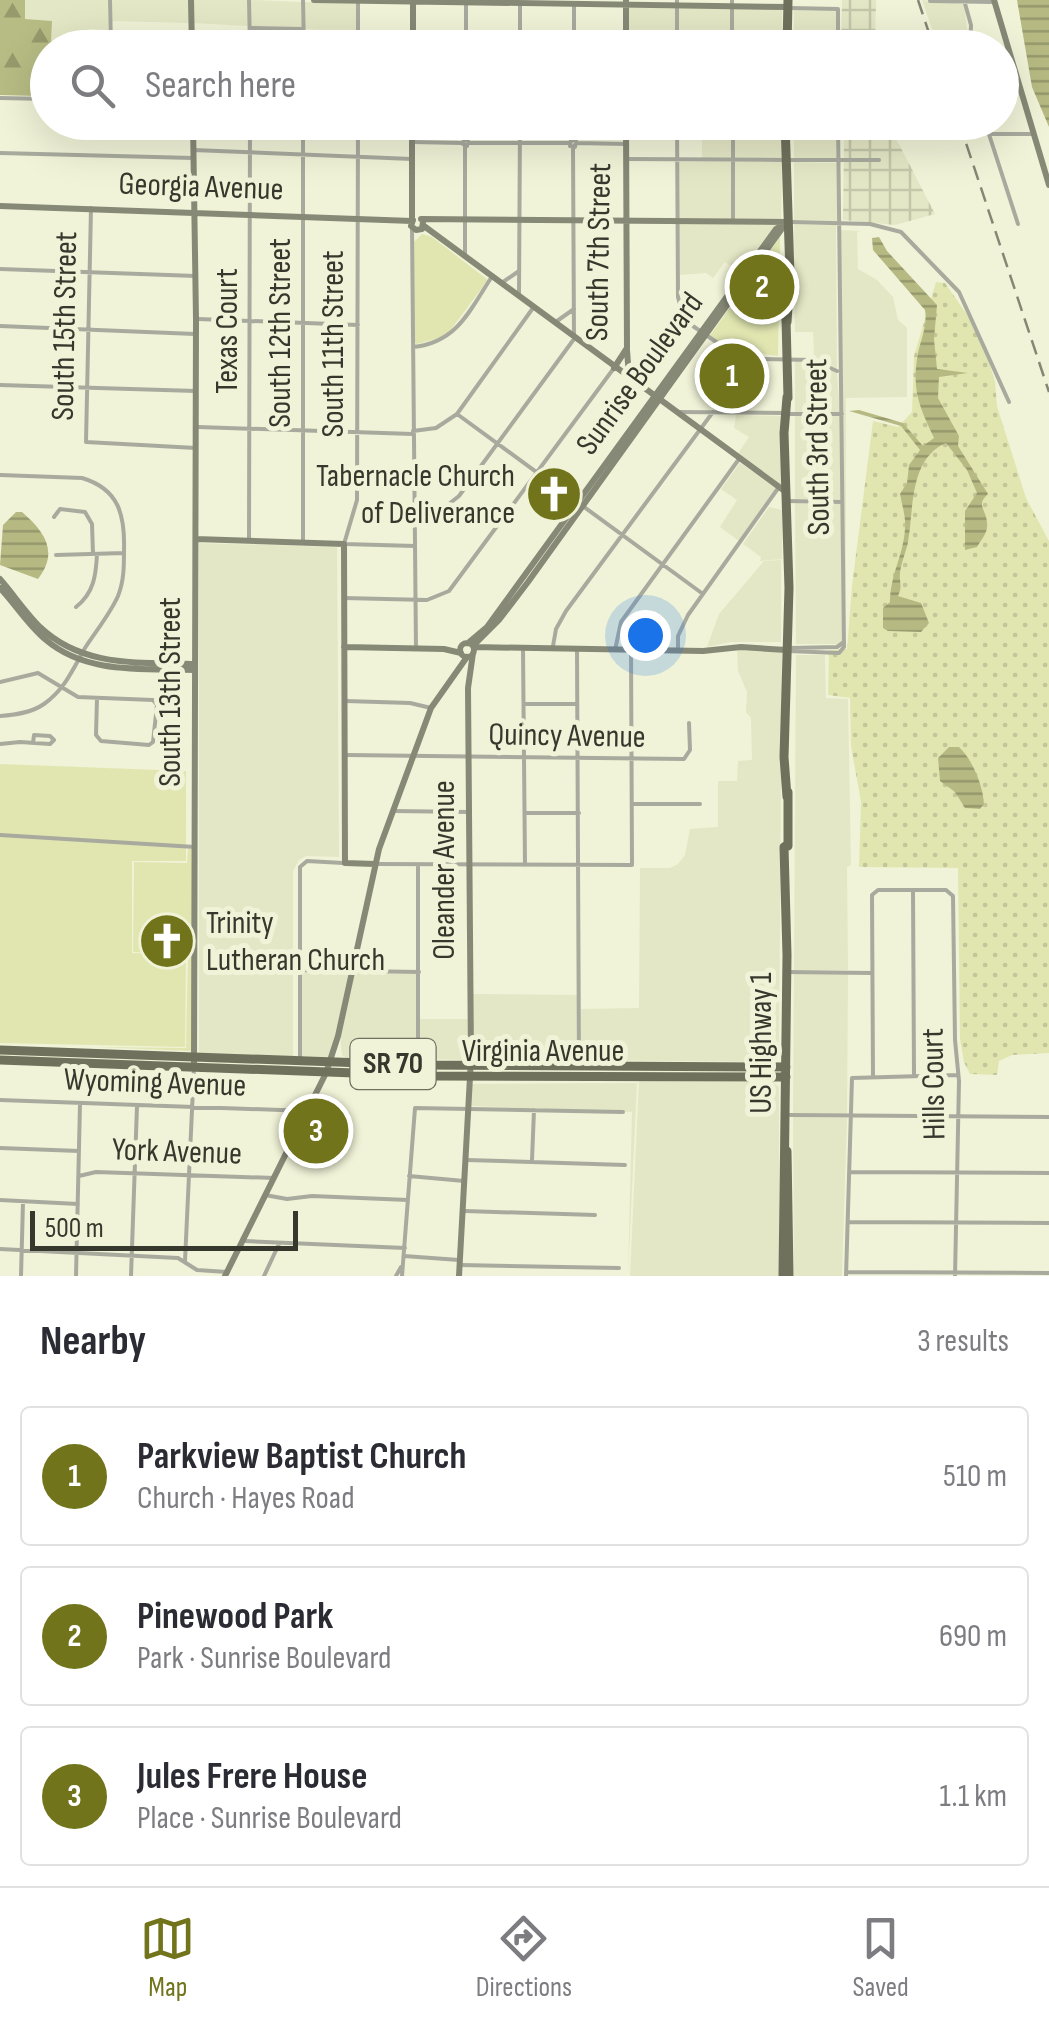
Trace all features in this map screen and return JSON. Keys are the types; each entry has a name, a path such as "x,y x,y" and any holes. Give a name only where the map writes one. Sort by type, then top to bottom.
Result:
{"main road":[{"path":"788,4 788,30"},
{"name":"US Highway 1","path":"786,1276 786,937 790,929 790,847 784,784 787,544 783,500 790,309 787,140"},
{"name":"Virginia Avenue","path":"0,1050 51,1057"},
{"name":"Virginia Avenue","path":"0,1060 51,1057 300,1061 328,1068 625,1076 786,1072"},
{"name":"Virginia Avenue","path":"194,1062 306,1072 349,1063 470,1071 646,1066 786,1072"},
{"path":"625,1076 646,1066"},
{"name":"US Highway 1","path":"786,1148 783,1230 787,1249"}],"street":[{"path":"110,0 110,30"},
{"path":"190,0 191,30"},
{"path":"250,0 250,28 304,29 303,0"},
{"path":"314,0 788,4 838,9 838,30"},
{"path":"413,1 413,30"},
{"path":"930,1 994,1 1002,30"},
{"path":"965,1 971,30"},
{"path":"358,2 358,30"},
{"path":"626,2 626,30"},
{"path":"677,2 677,30"},
{"path":"732,2 732,30"},
{"path":"466,3 466,30"},
{"path":"520,3 520,30"},
{"path":"574,4 574,30"},
{"path":"1019,92 1049,185"},
{"path":"0,98 30,99"},
{"path":"1019,134 1032,134"},
{"name":"South 13th Street","path":"185,1261 194,1062 196,847 196,276 192,140"},
{"name":"Texas Court","path":"249,540 250,140"},
{"name":"South 12th Street","path":"302,543 303,140"},
{"name":"South 11th Street","path":"345,863 344,544 357,500 358,140"},
{"path":"415,517 449,506 574,339 573,140"},
{"name":"South 7th Street","path":"415,600 436,598 449,591 627,348 626,140"},
{"path":"677,140 678,297 684,320 745,357 812,360 839,372"},
{"path":"732,140 733,222"},
{"name":"South 3rd Street","path":"786,650 839,654 844,650 838,140"},
{"path":"991,140 1018,224"},
{"path":"416,648 412,243 417,224 412,206 412,142 626,144"},
{"path":"464,258 466,143"},
{"path":"520,143 520,299"},
{"path":"0,153 250,152 412,159"},
{"path":"626,160 878,160"},
{"name":"Georgia Avenue","path":"0,206 357,218 417,224 465,219 870,224 896,230 938,267 965,302 1009,402"},
{"name":"South 15th Street","path":"91,208 85,439 88,445 196,448"},
{"name":"Sunrise Boulevard","path":"468,651 488,632 787,222"},
{"name":"Sunrise Boulevard","path":"703,335 776,229 787,222"},
{"path":"417,224 739,459 783,500"},
{"path":"771,248 787,257"},
{"path":"0,269 196,276"},
{"path":"413,346 431,345 454,332 494,280 514,277 519,271"},
{"path":"196,426 413,433 436,428 457,414 532,308"},
{"path":"552,323 574,309"},
{"path":"196,319 358,325"},
{"path":"0,326 196,334"},
{"path":"627,348 629,379"},
{"path":"0,385 196,391"},
{"path":"675,412 842,414"},
{"path":"553,650 561,620 713,412"},
{"path":"457,414 704,594"},
{"path":"616,651 621,622 739,459"},
{"path":"0,476 82,478 104,487 118,502 123,516 124,554 123,579 116,600 61,689 30,711 0,716"},
{"path":"768,504 783,500"},
{"path":"678,651 682,624 768,504 783,500 843,502"},
{"name":"Sunrise Boulevard","path":"226,1274 328,1068 375,864 431,708 468,651 580,503"},
{"path":"54,517 60,509 85,512 92,524 95,581 76,607"},
{"path":"196,539 415,546"},
{"path":"56,554 124,554"},
{"path":"0,579 39,626 80,657"},
{"path":"0,588 49,643 80,657 125,665 195,667"},
{"path":"344,598 415,600"},
{"path":"488,632 486,642 492,650"},
{"path":"344,647 468,651 678,651 741,647 786,650 796,646 837,647 844,642"},
{"path":"523,650 525,866"},
{"path":"577,650 579,1066"},
{"name":"Oleander Avenue","path":"459,1276 470,1071 468,651"},
{"path":"300,1061 302,862 632,866 631,651"},
{"path":"0,682 38,673 72,695 156,702 152,742 132,745 101,741 96,735 97,698"},
{"path":"448,682 460,681 468,688"},
{"path":"344,701 410,703 431,708"},
{"path":"524,704 578,704"},
{"name":"Quincy Avenue","path":"345,755 684,760 690,750 689,724"},
{"path":"0,744 33,743"},
{"path":"633,804 700,804"},
{"path":"392,811 469,812"},
{"path":"524,812 579,813"},
{"path":"0,836 196,847"},
{"path":"418,866 418,1065"},
{"path":"874,1076 874,891 912,890 914,1076"},
{"name":"Hills Court","path":"912,890 950,892 953,896 958,1076 955,1274"},
{"path":"300,970 418,972"},
{"path":"786,972 872,972"},
{"path":"338,1036 341,1056 349,1063"},
{"path":"306,1072 315,1081 316,1096"},
{"path":"958,1076 852,1078 846,1274 1049,1273"},
{"name":"Wyoming Avenue","path":"0,1100 308,1111"},
{"path":"76,1276 80,1104"},
{"path":"131,1276 137,1106"},
{"path":"399,1276 414,1108 623,1112"},
{"path":"532,1162 534,1110"},
{"path":"786,1115 1049,1116"},
{"path":"0,1148 79,1151"},
{"path":"467,1160 624,1165"},
{"name":"York Avenue","path":"78,1176 96,1172 274,1178"},
{"path":"849,1172 1049,1174"},
{"path":"409,1176 466,1181"},
{"name":"York Avenue","path":"266,1195 287,1199 312,1196 408,1200"},
{"path":"0,1200 78,1204"},
{"path":"21,1276 23,1202"},
{"path":"464,1211 596,1215"},
{"path":"847,1222 1049,1223"},
{"path":"242,1241 404,1252 460,1262 619,1268"},
{"path":"264,1276 280,1244"},
{"path":"0,1249 185,1261 197,1270 226,1274"}],"shaded area":[{"path":"25,0 108,0 108,30 38,30 24,19"},
{"path":"112,0 189,0 189,23 112,21"},
{"path":"192,0 248,0 248,26 193,23"},
{"path":"251,0 301,2 302,27 251,26"},
{"path":"842,0 876,0 875,30 841,30"},
{"path":"922,0 964,4 967,30 932,30"},
{"path":"1017,0 1049,0 1049,127 1032,87"},
{"path":"305,2 356,3 356,30 305,29"},
{"path":"628,6 675,7 675,30 628,30"},
{"path":"679,7 730,7 730,30 679,30"},
{"path":"734,7 782,8 782,30 734,30"},
{"path":"794,10 836,11 836,30 794,30"},
{"path":"702,140 731,140 731,158 702,158"},
{"path":"734,140 782,140 782,158 735,158"},
{"path":"794,140 836,140 837,158 794,158"},
{"path":"844,140 897,140 935,214 895,225 843,220"},
{"path":"679,162 731,162 731,220 679,219"},
{"path":"735,162 782,162 781,220 734,220"},
{"path":"794,162 837,163 837,221 794,220"},
{"path":"679,223 780,224 741,273 725,262 713,278 706,273 680,275"},
{"path":"794,224 836,225 837,369 811,358 813,332 795,332"},
{"path":"840,230 861,231 857,232 858,269 877,280 893,297 898,320 907,328 907,397 846,398 846,645"},
{"path":"422,234 432,237 488,280 449,332 417,344 414,242"},
{"path":"780,237 778,356 735,350 709,337"},
{"path":"879,237 937,305 937,369 968,373 939,377 938,398 959,436 958,446 988,494 982,505 987,519 985,533 977,547 965,550 965,511 977,493 967,470 946,443 934,450 919,472 898,596 921,603 929,623 921,632 883,628 883,608 890,602 904,538 900,494 907,483 909,465 920,450 901,426 849,411 859,410 903,423 923,446 934,438 916,382 925,310 873,250 872,238"},
{"path":"936,282 945,283 970,319 987,355 997,406 1026,498 1049,541 1049,1053 1012,1055 999,1061 997,1075 970,1074 964,1062 960,1039 958,868 859,867 861,802 851,746 850,698 828,695 829,650 847,649 873,421 898,427 912,412 914,356"},
{"path":"795,361 812,362 837,373 840,412 795,412"},
{"path":"736,415 781,416 782,486 737,455 749,437 734,428"},
{"path":"795,416 840,416 841,500 795,499"},
{"path":"740,463 778,489 739,541 720,527 737,500 721,489"},
{"path":"795,503 841,504 842,644 796,644"},
{"path":"769,507 782,510 782,559 760,561 761,557 743,544"},
{"path":"16,512 30,520 46,543 48,560 38,579 0,565 3,525"},
{"path":"199,543 337,547 339,857 306,856 293,871 293,1057 199,1053"},
{"path":"781,560 781,642 731,642 707,647 719,614 764,561"},
{"path":"737,649 782,651 779,1055 772,1062 581,1060 581,1009 639,1008 640,868 670,868 678,864 685,855 690,829 718,827 718,781 737,781 738,761 752,760 751,718 746,712 747,692 738,671"},
{"path":"796,655 825,655 826,698 848,699 848,970 794,970"},
{"path":"949,747 959,747 972,765 983,797 980,809 965,808 955,792 940,781 938,758"},
{"path":"0,764 186,771 186,861 132,861 132,953 186,955 185,1047 0,1043"},
{"path":"188,849 193,849 192,1051 95,1047 186,1048 188,955 133,952 134,862 187,863"},
{"path":"302,972 351,973 329,1057 302,1056"},
{"path":"354,973 417,974 417,1059 342,1055 340,1036"},
{"path":"794,974 848,974 847,1114 793,1113"},
{"path":"472,994 577,995 577,1060 472,1060"},
{"path":"420,1019 468,1019 469,1060 420,1059"},
{"path":"639,1081 773,1082 779,1087 779,1276 630,1276"},
{"path":"637,1083 628,1276 632,1112 471,1106 472,1084"},
{"path":"793,1117 847,1118 842,1276 794,1276"}],"green space":[{"path":"0,0 25,0 25,19 52,21 52,30 30,30 30,96 0,95"}],"railway":[{"path":"918,0 928,30"},
{"path":"965,140 1049,392"}],"place":[{"name":"Pinewood Park","path":"762,287"},
{"name":"Parkview Baptist Church","path":"732,376"},
{"name":"Tabernacle Church of Deliverance","path":"554,494"},
{"name":"Trinity Lutheran Church","path":"167,941"},
{"name":"Jules Frere House","path":"316,1131"}]}
